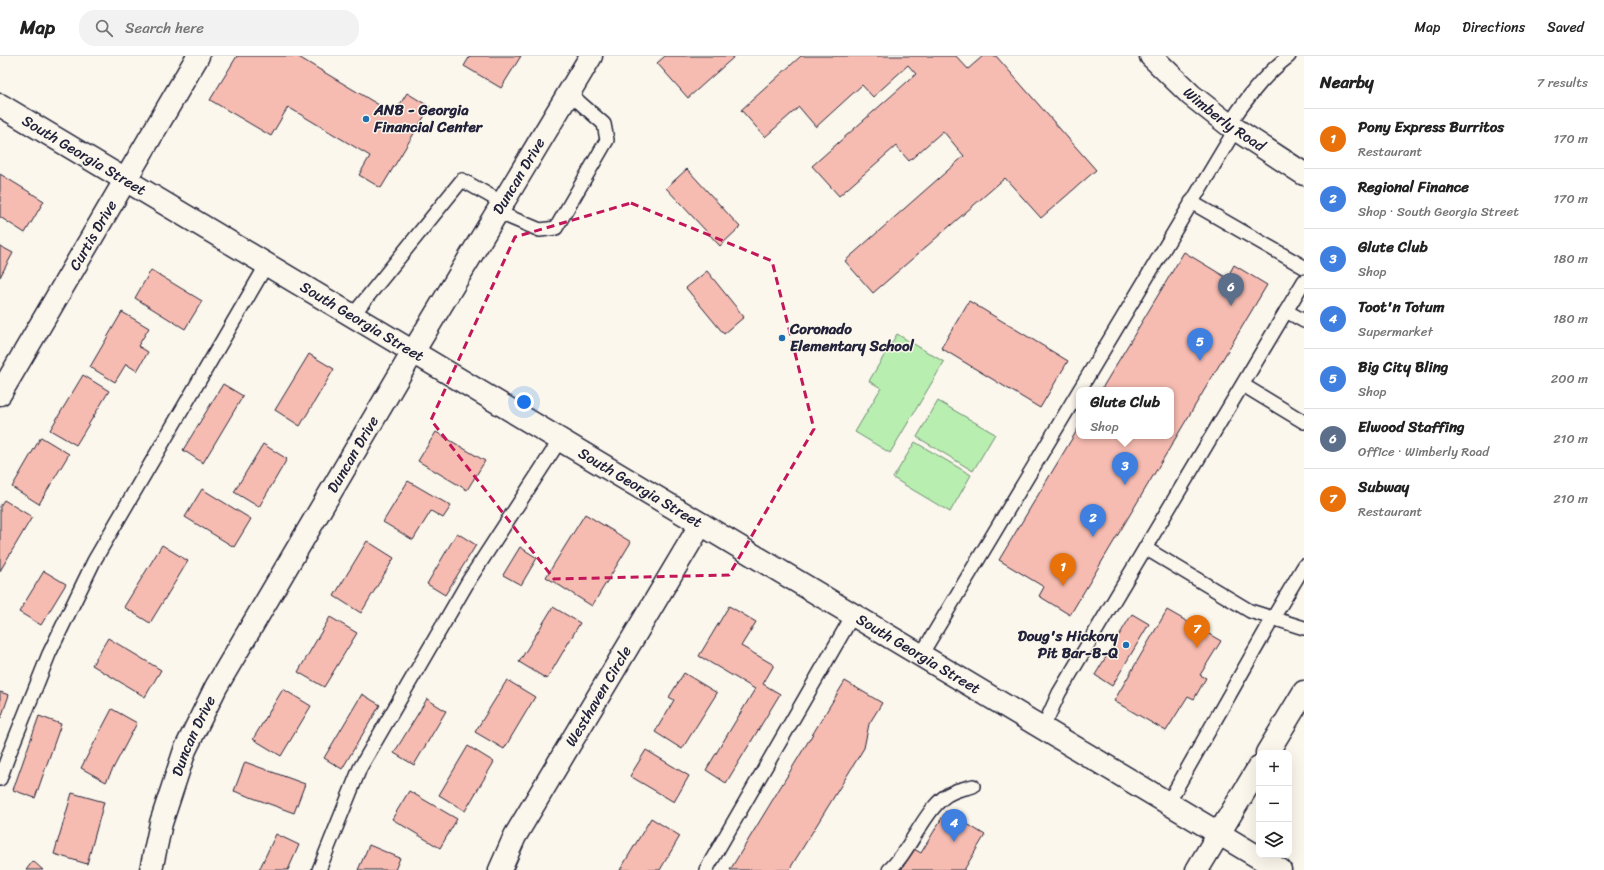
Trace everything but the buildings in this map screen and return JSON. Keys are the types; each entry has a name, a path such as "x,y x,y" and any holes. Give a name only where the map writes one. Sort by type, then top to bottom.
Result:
{"main road":[{"name":"Curtis Drive","path":"0,394 198,56"},
{"name":"Duncan Drive","path":"151,870 161,823 185,750 213,694 413,352 591,56"},
{"name":"Wimberly Road","path":"1152,56 1191,95 1232,128 1304,174"},
{"name":"South Georgia Street","path":"0,105 1280,870"},
{"name":"Westhaven Circle","path":"500,870 516,836 701,524"},
{"path":"1269,750 1303,694"},
{"path":"1197,870 1256,772"}],"lane":[{"path":"1081,387 1191,202 1232,128 1240,108 1257,88 1289,56"},
{"path":"352,316 462,180 500,207 540,230 556,228 607,140 604,124 569,93"},
{"path":"1191,202 1304,266"},
{"path":"0,779 49,654 94,561 266,264"},
{"path":"1043,728 1059,693 1304,281"},
{"path":"1286,311 1304,321"},
{"path":"1242,385 1304,422"},
{"path":"921,655 1076,395"},
{"path":"319,870 360,768 469,580 560,440"},
{"path":"1145,548 1250,611 1304,628"},
{"path":"1168,803 1304,566"},
{"path":"706,870 853,615"},
{"path":"889,870 906,850 934,807 951,792 973,786"}],"highlighted area":[{"path":"631,203 772,261 814,429 729,575 554,579 431,420 515,237"}],"green space":[{"path":"897,334 944,362 890,453 855,432 881,388 869,381"},
{"path":"938,401 995,434 973,471 917,437"},
{"path":"915,442 971,475 950,512 893,478"}],"place":[{"name":"ANB - Georgia Financial Center","path":"366,119"},
{"name":"Elwood Staffing","path":"1231,306"},
{"name":"Coronado Elementary School","path":"782,338"},
{"name":"Big City Bling","path":"1200,361"},
{"name":"Glute Club","path":"1125,485"},
{"name":"Regional Finance","path":"1093,537"},
{"name":"Pony Express Burritos","path":"1063,586"},
{"name":"Doug's Hickory Pit Bar-B-Q","path":"1126,645"},
{"name":"Subway","path":"1197,648"},
{"name":"Toot'n Totum","path":"954,842"}]}
